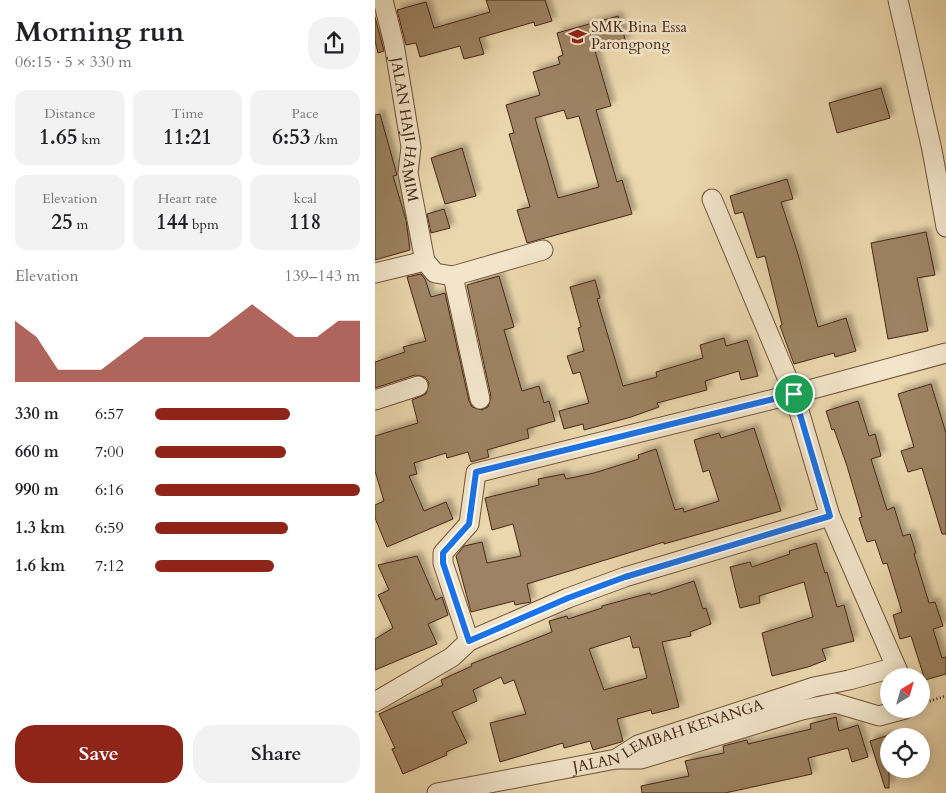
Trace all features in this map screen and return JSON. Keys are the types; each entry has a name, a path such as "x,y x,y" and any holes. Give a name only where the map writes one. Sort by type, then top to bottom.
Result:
{"street":[{"name":"JALAN HAJI HAMIM","path":"383,0 394,44 411,147 408,173 425,261"},
{"path":"898,0 932,150 946,227"},
{"path":"712,199 794,394 830,516 897,668"},
{"path":"375,273 425,261 435,273 453,276 543,250"},
{"path":"453,276 480,399"},
{"path":"469,641 443,563 443,553 469,524 476,472 794,394 946,353"},
{"path":"375,400 418,386"},
{"path":"375,702 452,657 469,641 568,598 625,577 830,516"},
{"name":"JALAN LEMBAH KENANGA","path":"437,793 616,758 638,745 814,686 880,674"},
{"path":"616,758 641,759 802,710 835,703 880,716"}],"path":[{"path":"930,701 946,696"}],"building":[{"path":"486,0 545,0 552,21 535,26 534,22 479,38 484,54 464,59 460,46 420,57 416,43 406,45 397,10 426,2 434,28 490,12"},
{"path":"618,16 626,42 595,51 611,106 596,110 617,182 622,180 632,214 527,243 517,210 530,207 509,134 514,133 506,105 540,95 533,72 560,64 558,57 563,55 557,33","holes":["564,110 567,119 579,116 599,187 558,198 535,118"]},
{"path":"375,17 384,51 378,53 375,41"},
{"path":"881,88 890,118 837,133 829,103"},
{"path":"380,114 397,175 393,176 406,220 410,250 375,260 375,115"},
{"path":"462,148 476,196 445,204 431,158"},
{"path":"787,179 793,199 781,202 798,254 818,327 846,318 856,351 835,357 834,353 794,364 780,326 782,325 765,256 757,258 743,212 735,214 730,196"},
{"path":"444,209 450,228 431,233 427,214"},
{"path":"926,232 935,275 917,278 928,331 888,339 871,243"},
{"path":"421,274 425,279 431,297 445,293 469,401 472,407 482,410 488,407 491,397 467,285 499,276 514,327 504,330 522,391 539,386 544,403 549,401 555,421 527,429 529,438 487,450 489,457 471,462 468,452 447,458 446,453 414,463 417,474 409,476 424,511 446,502 453,519 387,547 375,518 375,505 384,501 375,471 375,436 418,423 412,400 426,394 429,383 425,377 415,375 375,388 375,362 405,352 403,347 426,341 407,277"},
{"path":"595,280 600,298 597,299 623,386 657,377 656,372 703,358 700,345 724,338 726,346 747,340 758,376 741,380 739,371 705,381 707,390 657,403 659,407 631,417 584,430 583,424 564,429 559,411 589,403 580,372 573,374 567,356 584,351 578,328 581,327 570,287"},
{"path":"931,384 946,433 946,534 942,534 922,468 908,472 901,451 914,447 898,394"},
{"path":"858,401 869,436 875,434 881,456 871,459 887,510 894,507 903,536 910,534 929,603 935,602 943,626 933,629 942,658 946,657 946,674 930,679 930,668 921,668 911,636 900,639 893,615 902,612 887,563 883,564 875,540 867,542 859,518 862,517 847,466 826,411"},
{"path":"754,428 781,511 664,544 664,542 527,584 531,602 515,605 514,601 471,612 456,556 464,546 482,542 487,563 521,556 513,524 492,530 485,498 539,485 538,479 564,474 566,479 594,473 639,459 638,455 656,449 675,510 683,508 684,512 719,501 709,470 703,472 694,440 719,433 721,438"},
{"path":"816,543 837,607 844,605 854,641 822,649 826,660 808,667 772,676 762,633 813,617 804,582 759,596 760,603 740,608 730,567 750,562 752,567 790,554 789,551"},
{"path":"417,556 436,600 442,597 448,615 428,624 437,644 375,670 375,639 393,628 378,595 389,590 378,565"},
{"path":"694,581 703,609 706,608 711,624 690,632 691,636 662,642 679,707 652,714 651,710 617,719 623,741 621,742 593,750 590,741 564,748 563,743 500,762 490,723 526,714 514,680 504,684 501,677 473,690 477,701 452,712 467,743 446,752 447,755 403,774 392,749 395,748 379,714 443,685 441,680 472,666 471,664 552,632 549,621 567,616 568,619 602,608 602,606 650,593 651,595","holes":["630,636 633,648 639,647 647,678 604,690 589,649"]},
{"path":"836,717 839,731 858,725 868,757 852,762 848,748 808,758 812,774 725,793 642,793 641,786 689,776 685,761 724,753 723,746 747,740 748,744 811,729 810,724"},
{"path":"880,738 880,772 870,741"},
{"path":"882,778 889,778 889,788 885,788"}],"place":[{"name":"SMK Bina Essa Parongpong","path":"577,36"}],"route":[{"path":"794,394 830,516 625,577 568,598 469,641 443,563 443,553 463,533 469,524 476,472 794,394"}]}
